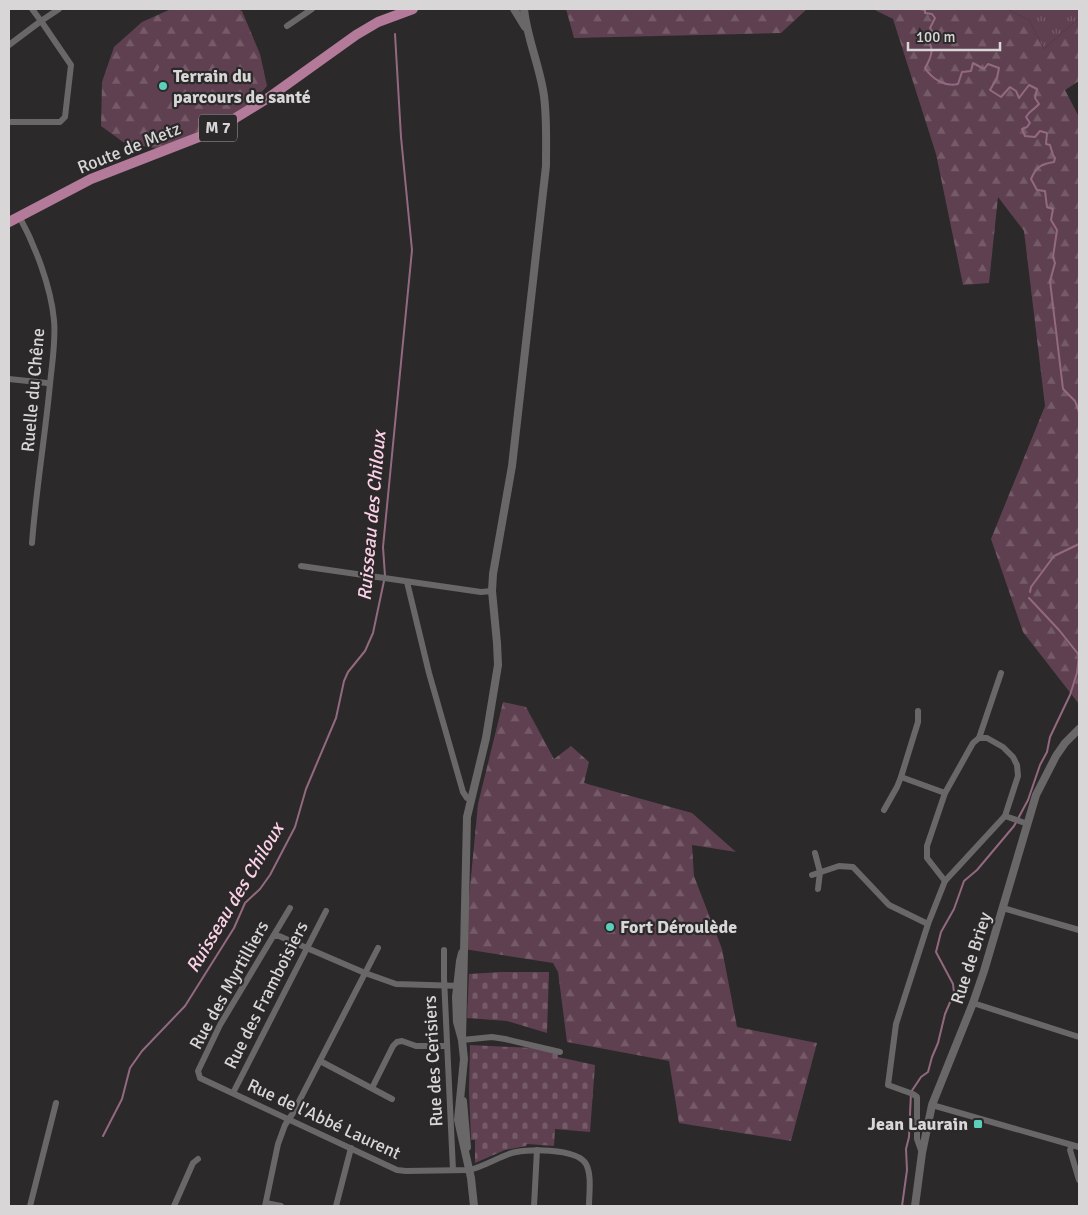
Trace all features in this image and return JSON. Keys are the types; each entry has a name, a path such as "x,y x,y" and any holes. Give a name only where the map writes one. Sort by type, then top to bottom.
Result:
{"main road":[{"name":"Route de Metz","path":"9,222 91,179 209,132 229,122 268,98 356,35 378,22 413,9"}],"street":[{"path":"9,122 60,122 65,117 72,65 32,9"},
{"path":"9,45 59,9"},
{"path":"287,26 312,9"},
{"path":"514,9 527,31"},
{"path":"474,1206 467,1158 460,986 465,972 467,817 486,738 498,665 498,643 492,591 496,550 507,502 512,466 533,268 544,198 546,166 544,95 537,61 527,31 524,9"},
{"name":"Ruelle du Chêne","path":"19,216 30,239 51,300 54,335 45,439 32,543"},
{"path":"9,379 47,383"},
{"path":"301,566 481,592 492,591"},
{"path":"407,582 429,673 463,792 470,799"},
{"path":"980,738 1002,673"},
{"path":"884,810 892,798 901,777 918,722 918,711"},
{"name":"Rue de Briey","path":"915,1206 922,1153 932,1105 974,1003 1026,823 1048,769 1065,743 1079,729"},
{"path":"922,1153 917,1142 917,1099 910,1093 888,1084 892,1045 898,1014 928,924 945,881 1008,817 1018,776 1017,765 1003,747 987,738 980,738 973,743 945,793 926,851 928,861 945,881"},
{"path":"901,777 945,793"},
{"path":"1008,817 1026,823"},
{"path":"815,853 820,872 818,889"},
{"path":"812,875 839,866 853,867 889,905 928,924"},
{"name":"Rue des Myrtilliers","path":"200,1078 198,1071 220,1025 275,936 290,908"},
{"path":"1003,908 1079,930"},
{"name":"Rue des Framboisiers","path":"229,1091 326,911"},
{"path":"275,936 280,936 365,973 396,984 460,986"},
{"path":"281,1206 266,1205 278,1144 285,1125 290,1119 378,948"},
{"name":"Rue des Cerisiers","path":"444,950 453,1170"},
{"path":"974,1003 1079,1037"},
{"path":"462,1040 505,1039 560,1052"},
{"path":"372,1088 393,1046 397,1042 416,1046 447,1046"},
{"path":"320,1061 392,1099"},
{"name":"Rue de l'Abbé Laurent","path":"200,1078 401,1171 469,1170"},
{"path":"30,1206 56,1103"},
{"path":"932,1105 1079,1147"},
{"path":"1072,1144 1070,1150 1079,1180"},
{"path":"336,1206 350,1148"},
{"path":"469,1170 509,1153 537,1150 570,1154 580,1158 585,1163 588,1171 588,1206"},
{"path":"534,1206 537,1150"},
{"path":"174,1206 193,1163 198,1159"}],"green space":[{"path":"171,9 237,9 242,11 260,54 267,86 251,104 211,126 158,149 123,142 101,126 102,82 114,47 142,22"},
{"path":"566,9 807,9 781,33 574,38"},
{"path":"873,9 1007,9 1029,20 1044,49 1079,18 1079,81 1065,90 1079,117 1079,704 1023,632 991,539 1045,406 1024,231 998,197 989,283 963,285 936,154 893,19"},
{"path":"1007,9 1079,9 1079,18 1044,49 1029,20"},
{"name":"Terrain du parcours de santé","path":"169,63 181,67 170,102 156,100 148,94 160,65"},
{"path":"503,702 526,707 554,759 571,746 589,762 584,783 692,813 736,852 692,845 694,876 722,949 737,1027 817,1043 791,1141 679,1123 669,1061 567,1042 558,972 553,963 464,949 478,804"},
{"path":"549,972 547,1033 507,1021 467,1018 469,974"},
{"path":"470,1045 533,1048 558,1053 558,1057 595,1065 590,1132 555,1129 554,1146 527,1144 526,1146 505,1150 475,1163 475,1140 471,1140"}],"waterway":[{"path":"920,9 925,10 925,13 932,14 935,18 930,28 931,34 925,38 931,49 931,56 925,68 935,79 948,84 958,84 962,72 971,71 973,63 984,69 988,64 999,68 997,78 990,90 1001,97 1010,87 1016,91 1019,98 1029,85 1037,89 1035,98 1039,104 1029,112 1026,117 1030,123 1022,129 1025,136 1035,137 1040,131 1047,133 1046,144 1050,145 1055,158 1054,162 1042,165 1037,169 1031,179 1037,190 1045,191 1047,207 1053,209 1051,220 1057,230 1053,257 1055,263 1050,281 1063,389 1075,401 1079,412"},
{"name":"Ruisseau des Chiloux","path":"103,1136 122,1099 130,1068 142,1051 185,1006 234,928 245,903 260,889 270,875 295,827 306,789 336,718 344,681 348,672 365,651 373,633 385,576 383,547 412,250 401,137 395,34"},
{"path":"1030,592 1031,587 1054,556 1079,544"},
{"path":"902,1206 907,1170 906,1149 909,1137 911,1092 921,1077 928,1072 945,1014 954,993 953,984 936,952 941,932 954,909 964,881 977,870 1014,826 1028,800 1040,765 1047,752 1050,737 1070,695 1077,673 1079,655 1029,598"}],"place":[{"name":"Terrain du parcours de santé","path":"163,86"},
{"name":"Fort Déroulède","path":"610,927"},
{"name":"Jean Laurain","path":"978,1124"}]}
